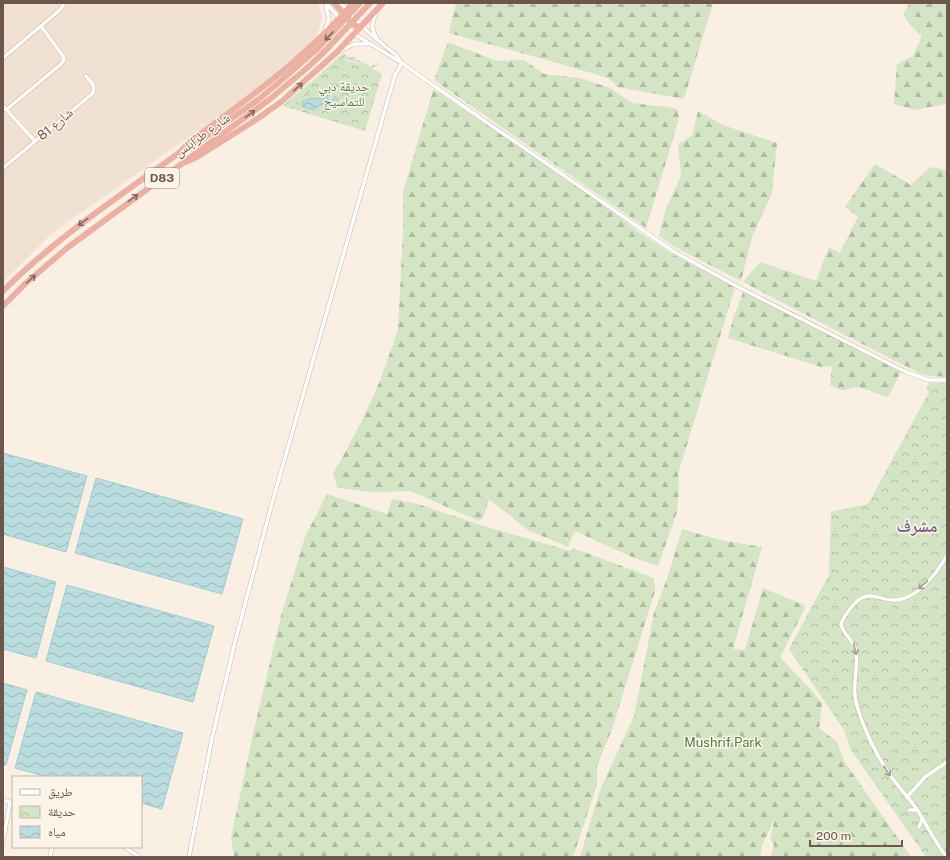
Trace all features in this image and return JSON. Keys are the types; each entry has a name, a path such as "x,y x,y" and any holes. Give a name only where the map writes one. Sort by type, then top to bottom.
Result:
{"highway":[{"path":"334,3 345,12 352,24 362,26"},
{"path":"178,153 189,142 274,80 353,3"},
{"name":"شارع طرابلس","path":"3,291 40,256 76,227 178,153 190,148 259,99 317,49 360,3"},
{"name":"شارع طرابلس","path":"3,306 26,283 67,248 115,211 184,163 191,155 270,99 323,53 370,3"},
{"path":"184,163 197,157 265,114 281,102 337,52 383,3"}],"street":[{"path":"3,58 61,9 64,3"},
{"path":"326,3 354,34 402,63 673,251 738,287 904,371 928,380 947,380"},
{"path":"319,37 329,22 329,13 326,3"},
{"path":"341,3 345,12"},
{"path":"378,40 373,32 372,24 379,8"},
{"path":"35,141 5,108 61,64 64,60 63,56 41,26"},
{"path":"362,26 398,57 402,63"},
{"path":"337,52 354,44 362,43 372,46"},
{"path":"189,857 218,713 236,638 272,503 369,161 395,75 402,63"},
{"name":"شارع 81","path":"3,168 93,92 94,86 86,76"},
{"path":"947,554 931,578 912,595 898,600 868,596 861,597 855,602 841,623 842,628 853,643 856,652 854,692 858,710 880,759 892,779 917,810 936,842 947,857"},
{"path":"907,797 924,777 947,762"},
{"path":"3,800 12,803 3,842"},
{"path":"909,810 917,810"},
{"path":"919,827 922,819"},
{"path":"126,848 140,857"}],"shaded area":[{"path":"3,3 318,3 322,18 316,39 269,81 52,233 3,282"}],"green space":[{"path":"456,3 713,3 684,99 618,87 608,78 449,33"},
{"path":"910,3 947,3 947,104 914,110 894,104 897,64 913,56 922,36 910,25 903,14"},
{"path":"448,42 497,61 524,60 544,74 580,78 610,88 633,103 675,108 679,113 678,122 646,228 434,80"},
{"path":"343,53 348,57 354,57 371,67 377,63 380,64 372,68 354,61 339,60 335,62 336,63 320,78 318,76"},
{"name":"حديقة دبي للتماسيح","path":"339,59 364,64 382,74 365,131 283,106"},
{"path":"306,86 310,91 298,100 296,104 293,104 293,109 283,106"},
{"path":"433,90 591,195 640,233 674,255 735,287 678,474 679,489 677,512 658,566 634,558 575,531 568,547 528,530 489,499 483,518 479,521 410,491 371,492 338,488 333,474 360,425 380,381 398,330 403,232 403,192"},
{"path":"698,111 723,125 777,143 772,193 752,237 741,281 673,246 659,236 665,212 681,175 678,145 692,135"},
{"path":"875,164 911,185 930,167 947,170 946,377 924,375 743,282 760,262 816,281 829,247 840,253 858,217 845,207"},
{"path":"744,290 901,372 888,397 857,387 845,390 839,389 830,385 832,368 830,366 821,367 728,338 734,316"},
{"path":"929,383 947,383 947,857 926,857 851,750 844,730 789,649 829,575 831,512 868,504 929,392 926,389"},
{"path":"327,494 387,514 392,499 414,503 487,527 570,551 573,548 654,578 655,591 612,729 597,766 597,785 573,857 234,857 231,838 253,734 281,616 305,537"},
{"name":"Mushrif Park","path":"682,529 720,540 762,547 733,649 745,650 763,588 806,606 780,657 822,703 819,728 837,742 844,761 911,857 771,857 774,845 770,839 775,819 762,845 760,857 580,857 600,790 634,716 654,613 668,576"}],"water":[{"path":"325,94 330,101 333,100 335,96 338,99 338,102 332,109 322,104 313,110 302,106 302,102 312,98 324,98 323,96"},
{"path":"3,453 87,476 66,552 3,534"},
{"path":"96,478 243,519 222,594 75,553"},
{"path":"3,567 56,582 36,658 3,649"},
{"path":"67,585 214,626 193,702 46,661"},
{"path":"3,683 27,690 6,765 3,765"},
{"path":"36,692 183,733 162,809 142,803 142,776 44,776 15,768"}],"district":[{"name":"مشرف","path":"917,526"}]}
